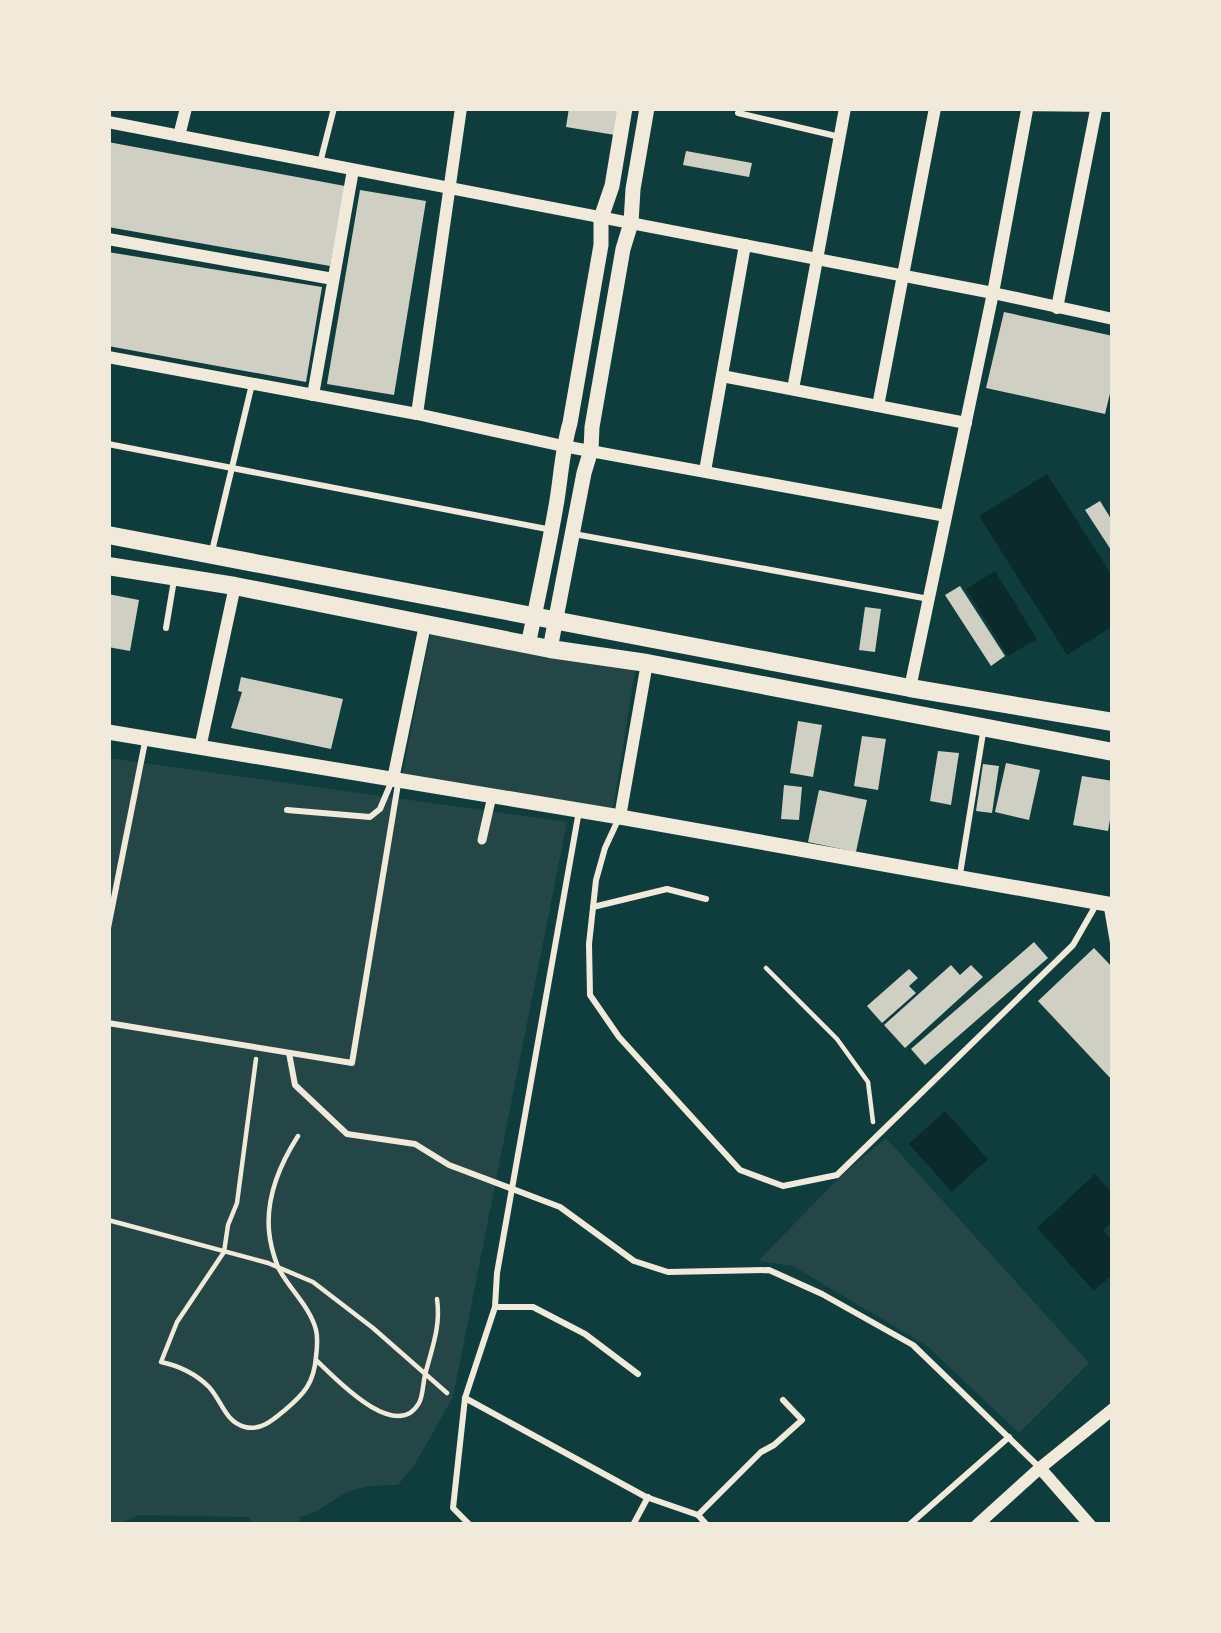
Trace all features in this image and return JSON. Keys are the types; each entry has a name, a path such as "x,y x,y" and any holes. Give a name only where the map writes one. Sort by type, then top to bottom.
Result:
{"main road":[{"path":"108,535 910,688 1113,722"},
{"path":"108,566 1113,752"}],"street":[{"path":"179,136 186,108"},
{"path":"417,414 461,108"},
{"path":"528,645 602,245 601,218 612,186 625,108"},
{"path":"550,649 591,450 647,108"},
{"path":"793,389 845,108"},
{"path":"878,406 934,108"},
{"path":"910,688 1027,110"},
{"path":"1057,308 1096,110"},
{"path":"108,122 993,292 1113,320"},
{"path":"313,395 353,170"},
{"path":"108,238 334,279"},
{"path":"705,471 745,244"},
{"path":"108,357 946,516"},
{"path":"722,376 966,423"},
{"path":"200,748 235,586"},
{"path":"396,780 425,625"},
{"path":"620,817 646,664"},
{"path":"108,732 1106,904"},
{"path":"482,840 492,796"},
{"path":"976,1525 1113,1409"},
{"path":"1040,1468 1090,1525"}],"lane":[{"path":"320,163 334,108"},
{"path":"1007,108 1113,109"},
{"path":"738,113 840,136"},
{"path":"211,554 252,384"},
{"path":"108,444 552,530"},
{"path":"574,534 929,599"},
{"path":"166,628 175,577"},
{"path":"960,878 983,729"},
{"path":"108,928 146,739"},
{"path":"287,811 370,818 396,780"},
{"path":"108,1023 352,1063 396,780"},
{"path":"470,1525 453,1508 465,1398 495,1307 497,1273 579,810"},
{"path":"620,817 596,880 589,944 590,994 619,1037 740,1170 783,1186 837,1175 1073,945 1106,904"},
{"path":"593,907 667,889 706,899"},
{"path":"1106,904 1113,943"},
{"path":"289,1053 295,1085 347,1134 416,1144 448,1165 560,1207 634,1262 668,1272 769,1270 822,1294 913,1346 1040,1468"},
{"path":"495,1307 533,1307 585,1334 638,1374"},
{"path":"465,1398 647,1497 698,1515 707,1525"},
{"path":"698,1515 761,1451 802,1420 783,1400"},
{"path":"910,1525 1009,1438"},
{"path":"633,1525 647,1497"}],"path":[{"path":"766,968 837,1040 868,1082 874,1140"},
{"path":"257,1047 237,1203 224,1252 178,1322 161,1362 180,1366 210,1388 227,1417 243,1426 261,1428 308,1389 316,1360 316,1330 278,1268 269,1232 280,1165 298,1136"},
{"path":"108,1220 187,1240 313,1282 447,1393"},
{"path":"316,1360 375,1410 407,1414 418,1405 438,1325 437,1298"}],"shaded area":[{"path":"1047,474 1113,577 1113,626 1067,655 979,516"},
{"path":"995,571 1037,639 1008,656 966,589"},
{"path":"431,631 636,665 613,809 402,776"},
{"path":"108,758 567,822 453,1397 398,1485 352,1490 299,1516 301,1525 253,1525 250,1517 139,1515 108,1525"},
{"path":"945,1111 988,1159 952,1192 909,1144"},
{"path":"886,1138 1089,1363 1019,1433 927,1346 793,1266 758,1261 841,1176"},
{"path":"1095,1174 1113,1194 1113,1221 1103,1230 1113,1241 1113,1274 1094,1291 1037,1228"}],"building":[{"path":"569,108 621,108 615,135 566,127"},
{"path":"108,142 345,186 330,266 108,227"},
{"path":"686,151 752,163 749,177 683,165"},
{"path":"360,190 426,201 394,395 327,384"},
{"path":"108,252 322,287 306,382 108,346"},
{"path":"1004,312 1113,336 1113,381 1105,414 986,388"},
{"path":"1100,501 1113,522 1113,553 1085,510"},
{"path":"960,586 1005,656 991,666 945,595"},
{"path":"108,594 139,600 130,651 108,647"},
{"path":"865,607 881,609 875,652 859,650"},
{"path":"241,677 343,699 331,749 231,728 242,692 238,691"},
{"path":"798,721 822,725 813,777 790,773"},
{"path":"862,736 886,739 878,790 854,786"},
{"path":"938,751 959,753 951,805 930,801"},
{"path":"1006,763 1040,770 1029,820 995,812"},
{"path":"983,764 999,766 992,813 976,811"},
{"path":"1082,776 1113,781 1108,831 1073,825"},
{"path":"784,785 802,787 799,820 781,819"},
{"path":"819,790 867,800 856,852 808,842"},
{"path":"1034,942 1048,958 925,1065 911,1049"},
{"path":"1094,948 1113,968 1113,1081 1038,1001"},
{"path":"951,965 960,975 971,965 983,977 905,1048 884,1025"},
{"path":"909,969 918,978 909,986 916,993 882,1023 867,1006"}]}
